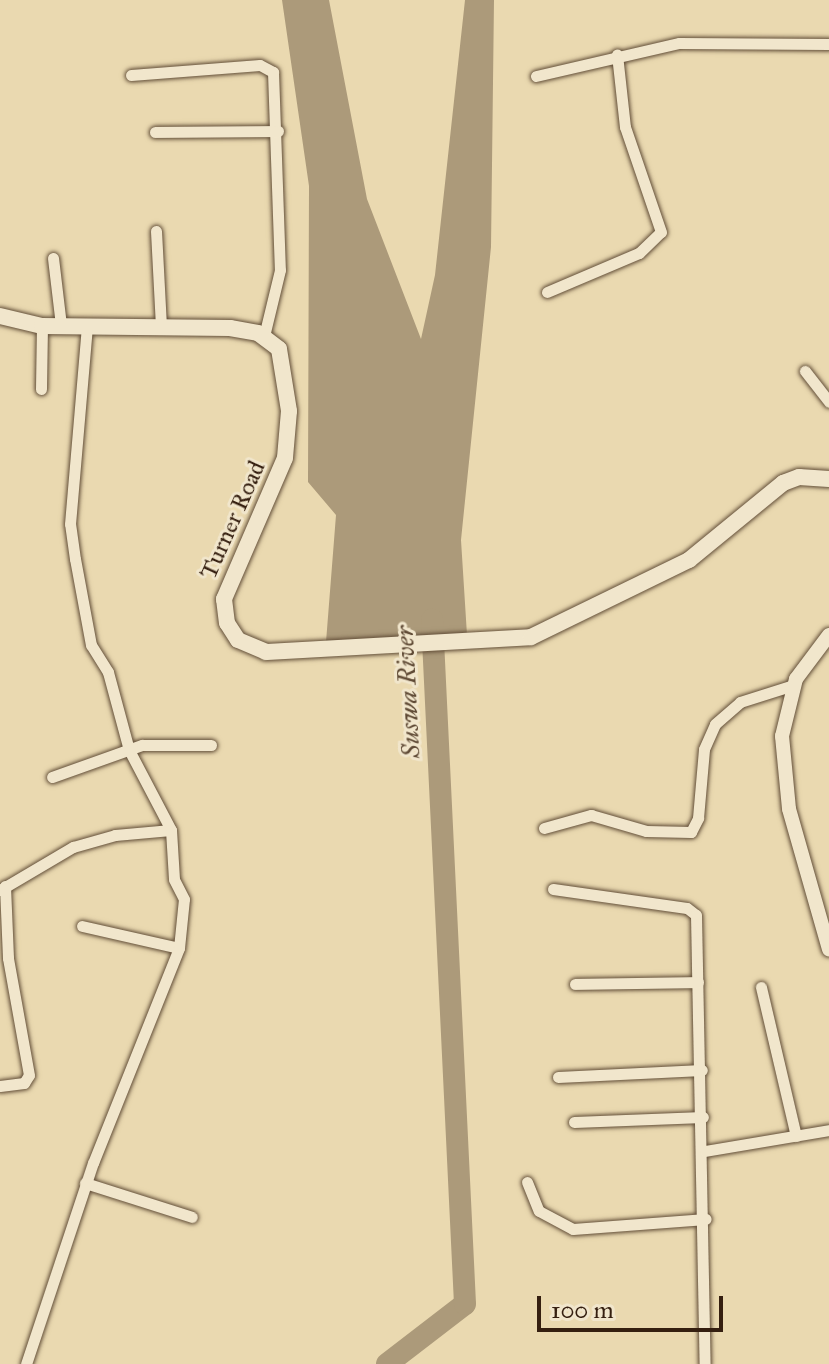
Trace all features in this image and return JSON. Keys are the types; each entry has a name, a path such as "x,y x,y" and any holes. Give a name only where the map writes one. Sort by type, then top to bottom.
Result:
{"main road":[{"path":"0,316 42,326 161,325 264,336"},
{"name":"Turner Road","path":"264,336 282,359 290,431 276,486 227,584 224,614 244,645 284,652 531,637 689,560 783,483 799,477 829,479"}],"street":[{"path":"536,76 617,54 699,42 829,44"},
{"path":"547,292 639,253 661,232 625,127 617,54"},
{"path":"131,75 265,65 275,79 280,270 264,336"},
{"path":"155,132 278,131"},
{"path":"156,231 161,325"},
{"path":"53,258 61,325"},
{"path":"41,389 42,326"},
{"path":"26,1364 85,1183 179,948 184,899 174,879 171,830 129,750 111,679 91,645 71,534 87,326"},
{"path":"805,371 829,402"},
{"path":"829,635 794,685 784,724 784,770 799,850 829,949"},
{"path":"544,828 591,815 646,831 691,832 698,818 704,749 715,724 740,702 794,685"},
{"path":"52,777 129,750 160,743 211,745"},
{"path":"0,1086 24,1083 29,1068 8,958 2,888 83,844 171,830"},
{"path":"553,889 694,911 705,1151 705,1364"},
{"path":"82,926 179,948"},
{"path":"575,984 698,982"},
{"path":"761,987 796,1136"},
{"path":"558,1077 702,1070"},
{"path":"574,1122 703,1117"},
{"path":"705,1151 829,1130"},
{"path":"527,1182 539,1211 573,1229 706,1219"},
{"path":"85,1183 192,1217"}],"shaded area":[{"path":"282,0 329,0 367,199 421,339 435,275 465,0 494,0 491,247 461,540 467,635 326,642 336,515 308,482 309,186"}],"waterway":[{"name":"Suswa River","path":"387,1364 465,1304 432,620"}]}
